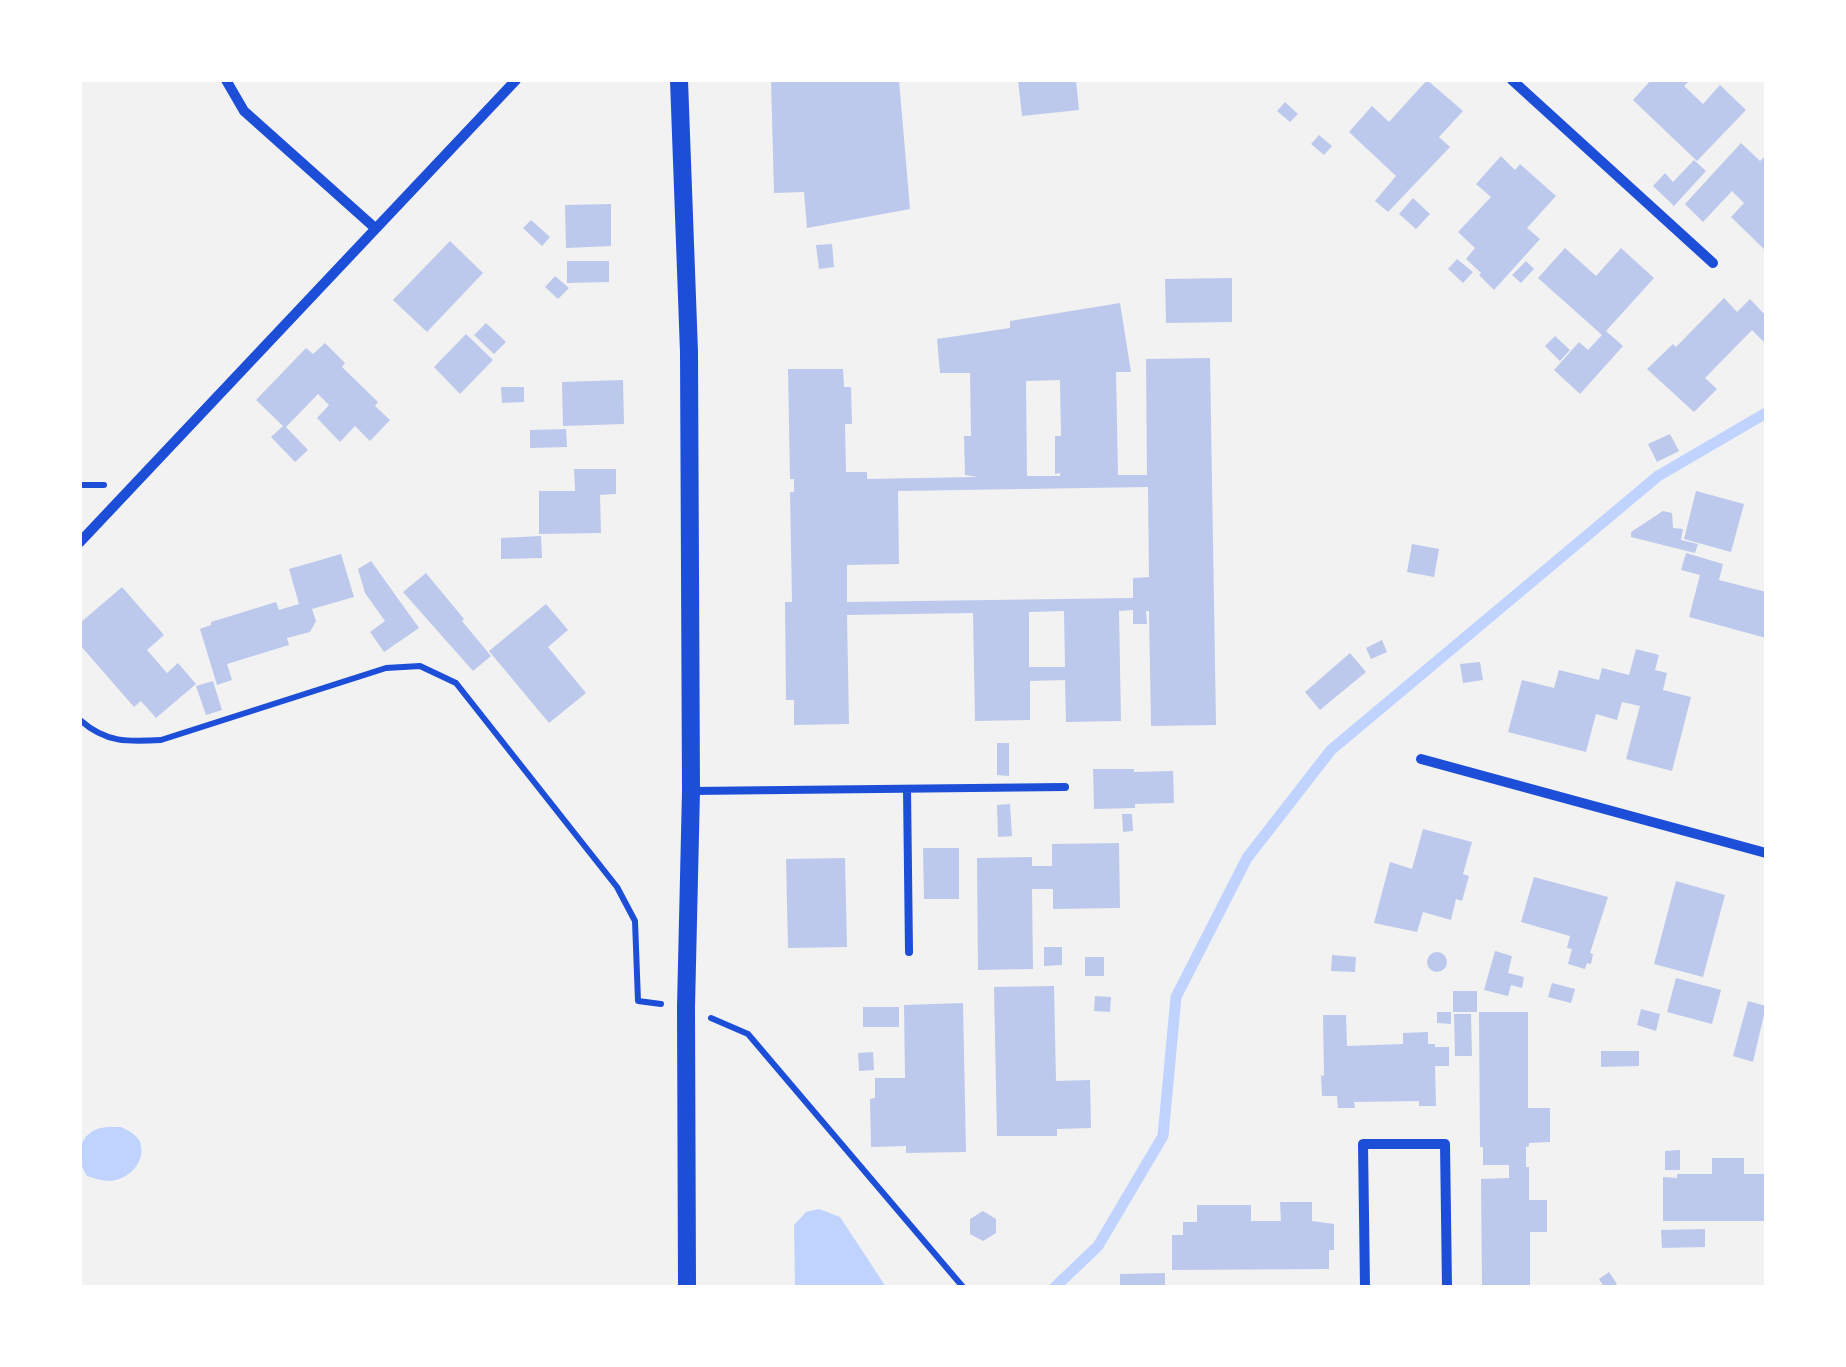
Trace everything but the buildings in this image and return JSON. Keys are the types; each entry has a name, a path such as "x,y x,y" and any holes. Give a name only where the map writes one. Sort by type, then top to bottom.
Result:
{"street":[{"path":"226,80 244,111 376,228"},
{"path":"80,542 516,80"},
{"path":"678,80 688,352 687,1287"},
{"path":"1512,80 1713,263"},
{"path":"1421,759 1766,853"},
{"path":"1365,1287 1363,1144 1445,1144 1447,1287"}],"lane":[{"path":"690,791 1066,787"},
{"path":"907,789 909,952"}],"path":[{"path":"80,720 96,734 127,742 161,740 386,668 420,666 456,683 617,886 635,921 638,1001 686,1008 748,1034 963,1287"}],"water":[{"path":"121,1127 140,1142 141,1156 134,1169 110,1181 87,1176 80,1157 84,1139 98,1129"},
{"path":"819,1209 840,1217 886,1287 795,1287 794,1225 806,1212"}],"waterway":[{"path":"1055,1287 1098,1246 1163,1136 1176,997 1247,858 1331,750 1658,476 1766,413"}]}
